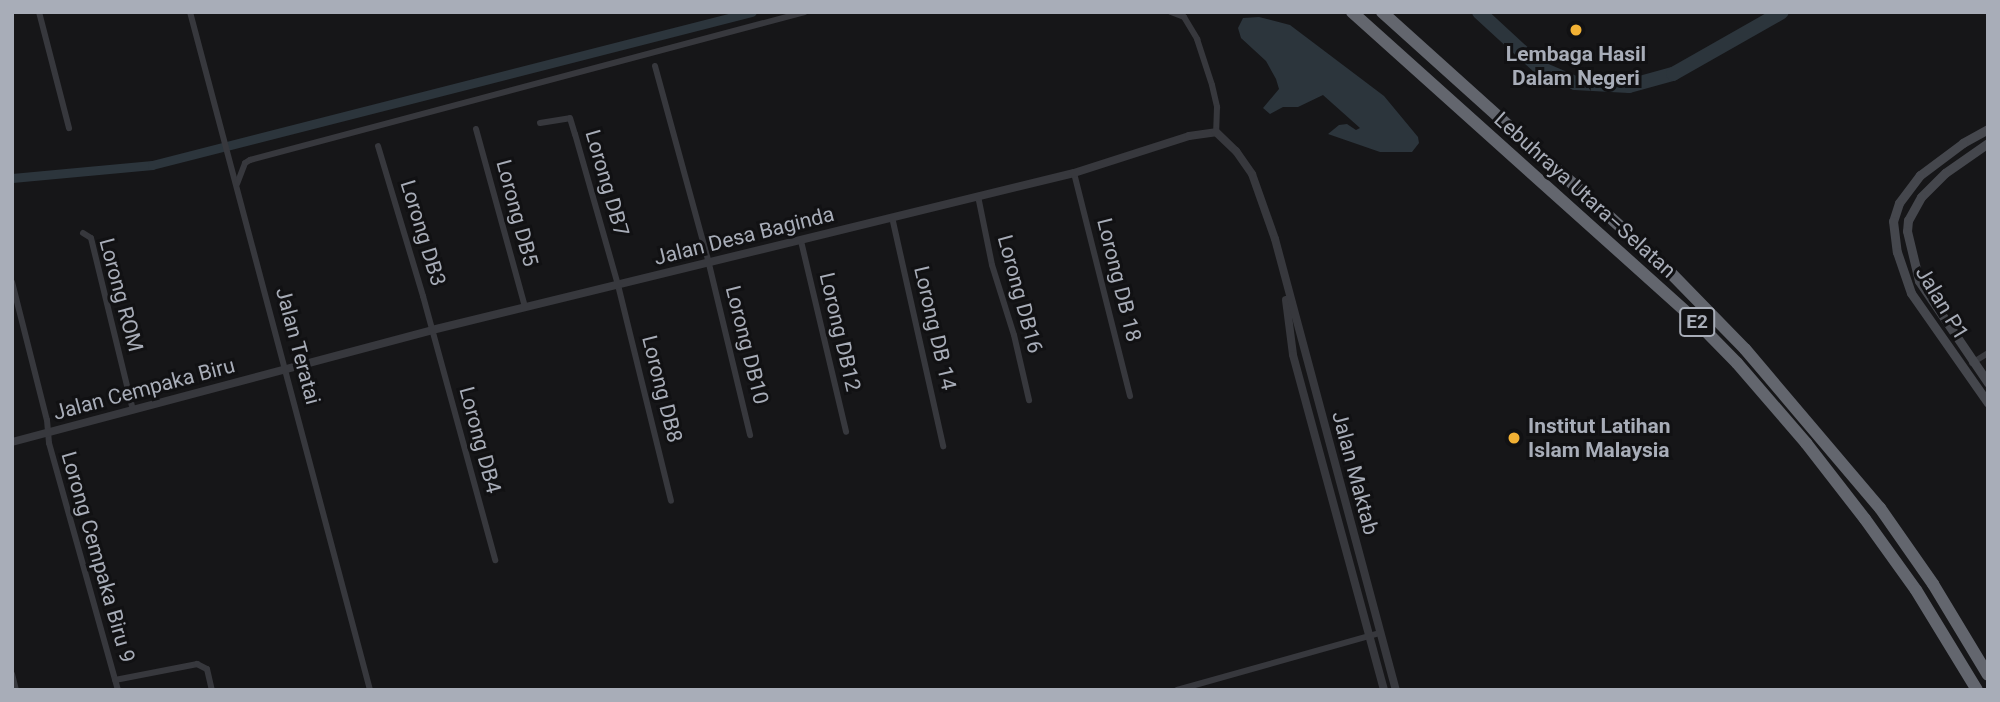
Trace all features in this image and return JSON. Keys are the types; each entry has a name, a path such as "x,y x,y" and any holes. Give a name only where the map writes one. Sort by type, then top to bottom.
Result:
{"highway":[{"name":"Lebuhraya Utara–Selatan","path":"1352,12 1688,313 1737,363 1806,443 1865,519 1916,590 1977,690"},
{"name":"Lebuhraya Utara–Selatan","path":"1382,12 1661,262 1745,349 1880,508 1933,584 1988,675"}],"main road":[{"name":"Jalan P1","path":"1988,129 1954,149 1920,175 1899,203 1893,221 1897,253 1911,293 1988,403"},
{"name":"Jalan P1","path":"1988,143 1945,173 1921,197 1908,219 1908,243 1919,281 1988,383"}],"street":[{"path":"39,12 69,128"},
{"name":"Jalan Teratai","path":"190,12 370,690"},
{"path":"237,186 245,163 250,160 805,12"},
{"path":"1171,12 1184,17 1197,39 1217,107 1212,131"},
{"name":"Lorong DB10","path":"655,66 709,264 750,435"},
{"name":"Lorong DB7","path":"540,123 570,118 618,285"},
{"name":"Lorong DB5","path":"476,129 525,307"},
{"name":"Jalan Desa Baginda","path":"285,369 432,330 1074,173 1212,131"},
{"name":"Jalan Maktab","path":"1212,131 1236,151 1252,174 1281,265 1396,690"},
{"name":"Lorong DB3","path":"379,146 432,330"},
{"name":"Lorong DB 18","path":"1074,173 1130,396"},
{"name":"Lorong DB16","path":"978,196 992,265 1014,335 1028,400"},
{"name":"Lorong DB 14","path":"892,217 943,446"},
{"name":"Lorong ROM","path":"83,233 91,238 133,410"},
{"name":"Lorong DB12","path":"801,241 846,432"},
{"name":"Jalan Maktab","path":"1281,265 1293,355 1384,690"},
{"name":"Lorong Cempaka Biru 9","path":"12,282 52,456 118,690"},
{"name":"Lorong DB8","path":"618,285 671,501"},
{"name":"Lorong DB4","path":"432,330 495,560"},
{"path":"1964,369 1988,353"},
{"name":"Jalan Cempaka Biru","path":"12,442 285,369"},
{"path":"1177,690 1380,633"},
{"path":"115,680 197,664 207,669 212,690"},
{"path":"12,674 16,690"},
{"path":"1210,681 1212,690"}],"shaded area":[{"path":"1259,17 1290,25 1384,96 1418,137 1419,143 1412,152 1380,152 1328,134 1339,125 1347,124 1356,130 1360,128 1323,95 1298,107 1283,107 1270,114 1263,108 1279,89 1276,79 1266,61 1241,38 1238,28 1243,18"}],"waterway":[{"path":"12,178 152,165 752,12"},
{"path":"1479,12 1540,68 1575,83 1629,86 1673,74 1782,12"}],"place":[{"name":"Lembaga Hasil Dalam Negeri","path":"1576,30"},
{"name":"Institut Latihan Islam Malaysia","path":"1514,438"}]}
